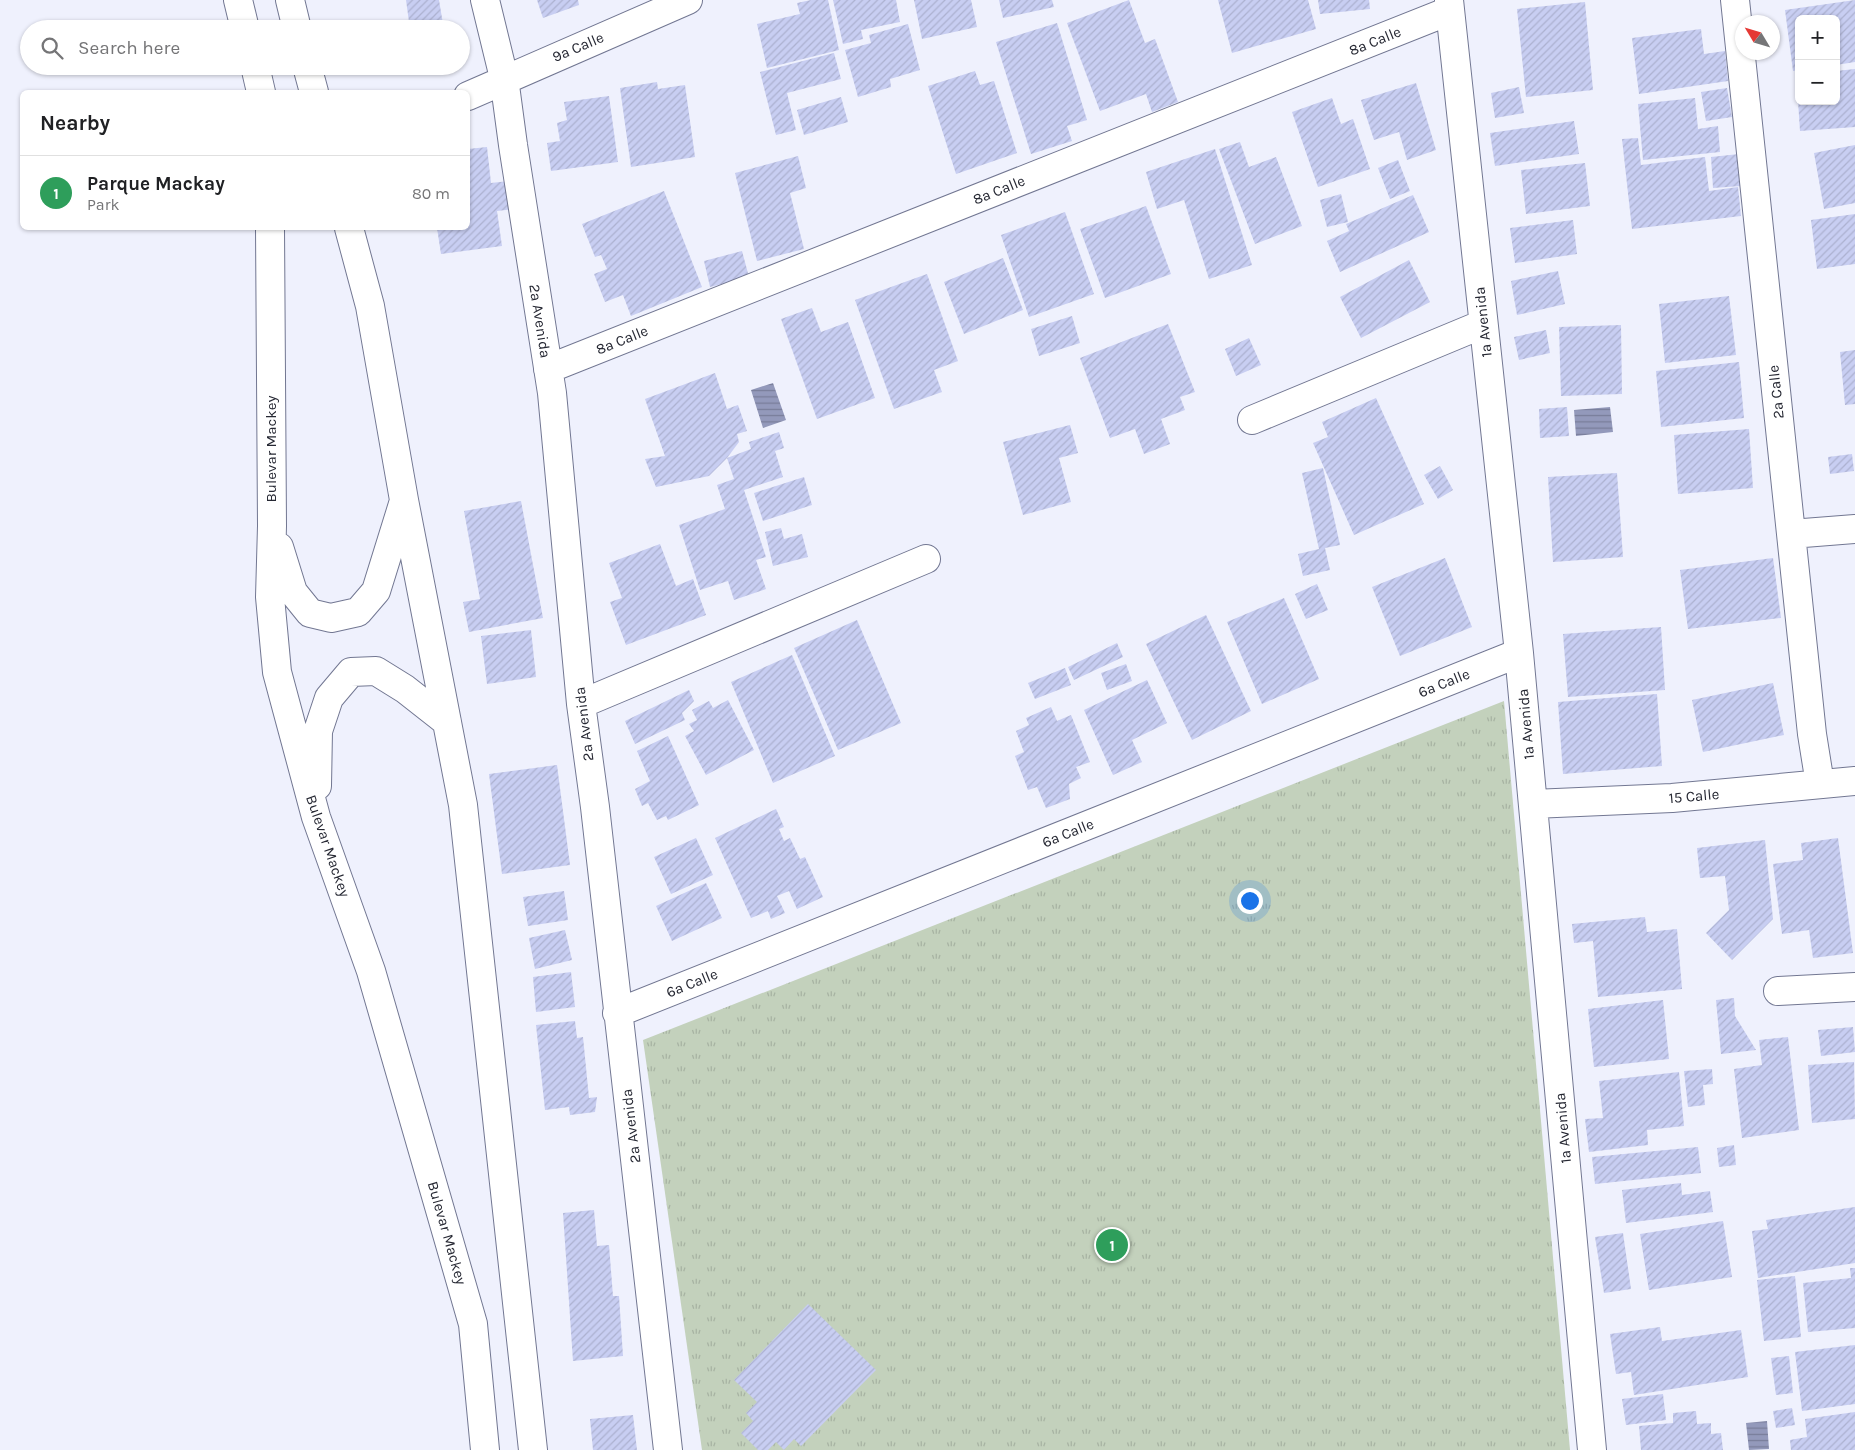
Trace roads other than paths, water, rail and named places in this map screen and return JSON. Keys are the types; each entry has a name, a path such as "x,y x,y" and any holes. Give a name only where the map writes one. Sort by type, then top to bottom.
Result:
{"street":[{"path":"238,0 243,20"},
{"path":"290,0 295,20"},
{"name":"2a Avenida","path":"485,0 504,78 552,393 581,704 668,1450"},
{"name":"9a Calle","path":"470,95 504,78 688,0"},
{"name":"2a Calle","path":"1735,0 1812,734 1820,784"},
{"name":"1a Avenida","path":"1449,6 1519,653 1592,1450"},
{"name":"8a Calle","path":"548,369 1449,6"},
{"path":"256,75 260,90"},
{"path":"309,75 313,90"},
{"name":"Bulevar Mackey","path":"270,230 272,526 270,597 277,672 316,817 371,971 473,1324 485,1450"},
{"path":"350,230 370,306 404,500 463,805 533,1450"},
{"path":"1252,420 1483,324"},
{"path":"272,526 293,592 310,613 331,618 358,612 376,591 404,500"},
{"path":"1791,534 1855,529"},
{"path":"581,704 926,559"},
{"name":"6a Calle","path":"617,1013 1519,653"},
{"path":"316,817 318,731 329,698 351,672 376,671 405,689 446,722"},
{"name":"15 Calle","path":"1533,804 1672,798 1855,781"},
{"path":"1778,991 1855,987"}],"water":[{"path":"773,383 786,420 763,428 751,390"},
{"path":"1610,407 1613,432 1576,436 1574,410"},
{"path":"1767,1421 1769,1449 1749,1450 1746,1423"}],"place":[{"name":"Parque Mackay","path":"1112,1245"}]}
